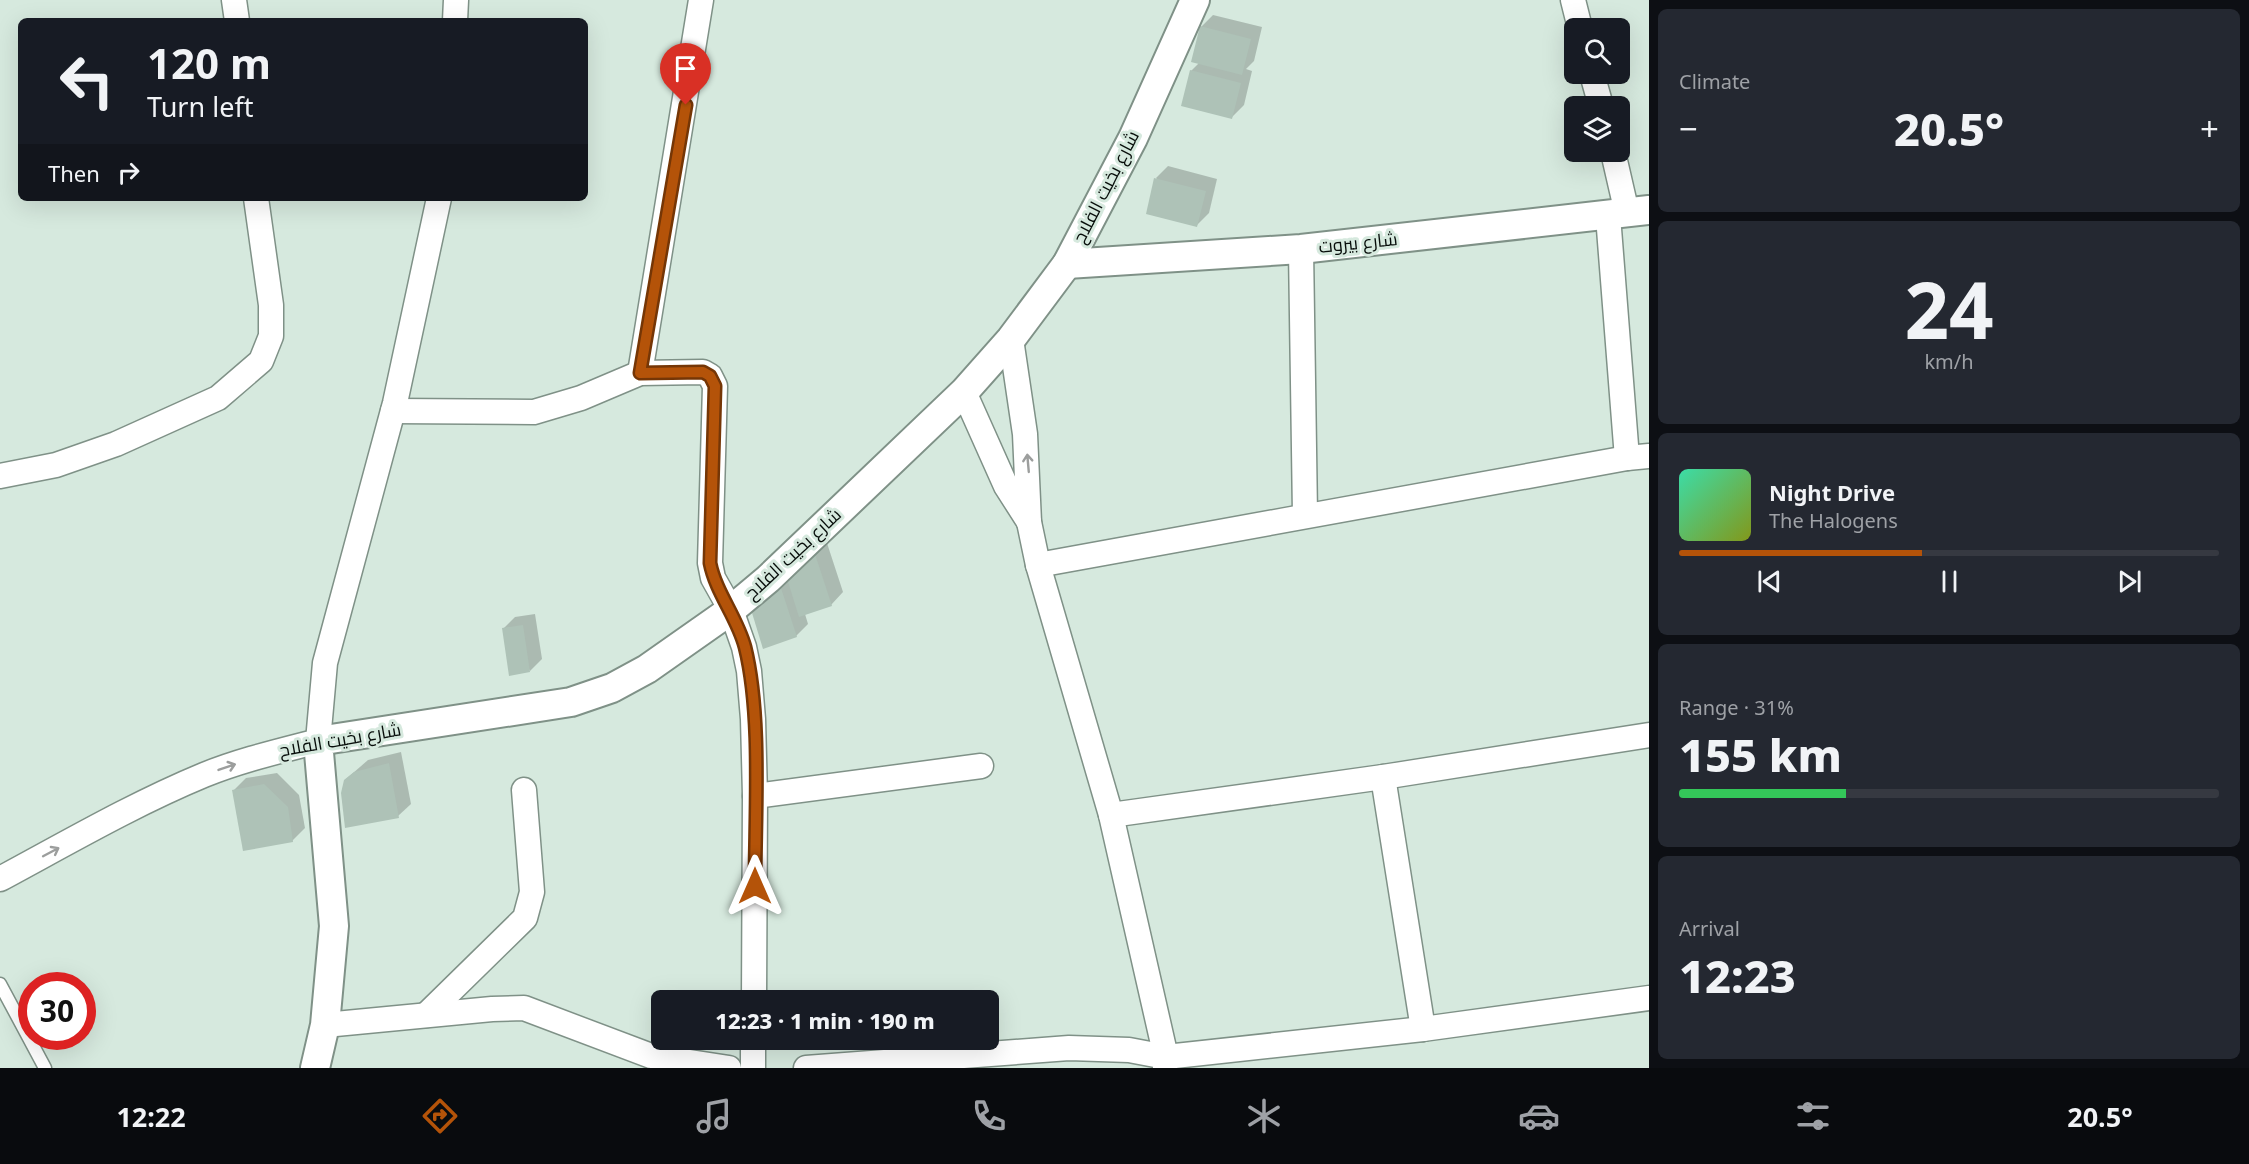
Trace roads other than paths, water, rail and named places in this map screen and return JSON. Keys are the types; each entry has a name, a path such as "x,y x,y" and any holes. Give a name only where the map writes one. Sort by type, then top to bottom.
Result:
{"street":[{"path":"234,0 237,18"},
{"path":"455,18 456,0"},
{"path":"640,373 701,0"},
{"name":"شارع بخيت الفلاح","path":"0,879 109,820 204,775 264,754 318,741 571,702 612,688 647,669 731,610 964,392 1011,339 1066,264 1133,138 1195,0"},
{"path":"1573,0 1578,18"},
{"path":"1038,566 1305,515 1638,457 1628,213 1615,162"},
{"path":"0,476 56,465 116,444 218,398 261,361 271,336 272,305 256,201"},
{"path":"315,1068 325,1025 334,926 318,741 325,663 393,411 438,201"},
{"name":"شارع بيروت","path":"1066,264 1301,249 1628,213"},
{"path":"1301,249 1305,515"},
{"path":"1011,339 1025,434 1029,522 1038,566 1111,815 1166,1062"},
{"path":"393,411 534,412 581,398 640,373 703,372 710,376 715,386 710,563 720,595 731,610 744,647 749,671 753,719 754,990"},
{"path":"964,392 1006,486 1029,522"},
{"path":"1111,815 1383,777 1649,735"},
{"path":"755,796 981,766"},
{"path":"1383,777 1424,1029"},
{"path":"426,1015 525,918 532,892 524,790"},
{"path":"806,1068 1069,1048 1129,1050 1166,1062 1649,998"},
{"path":"325,1025 524,1008 651,1056 729,1068"},
{"path":"753,1050 753,1068"}],"lane":[{"path":"0,984 45,1068"}]}
